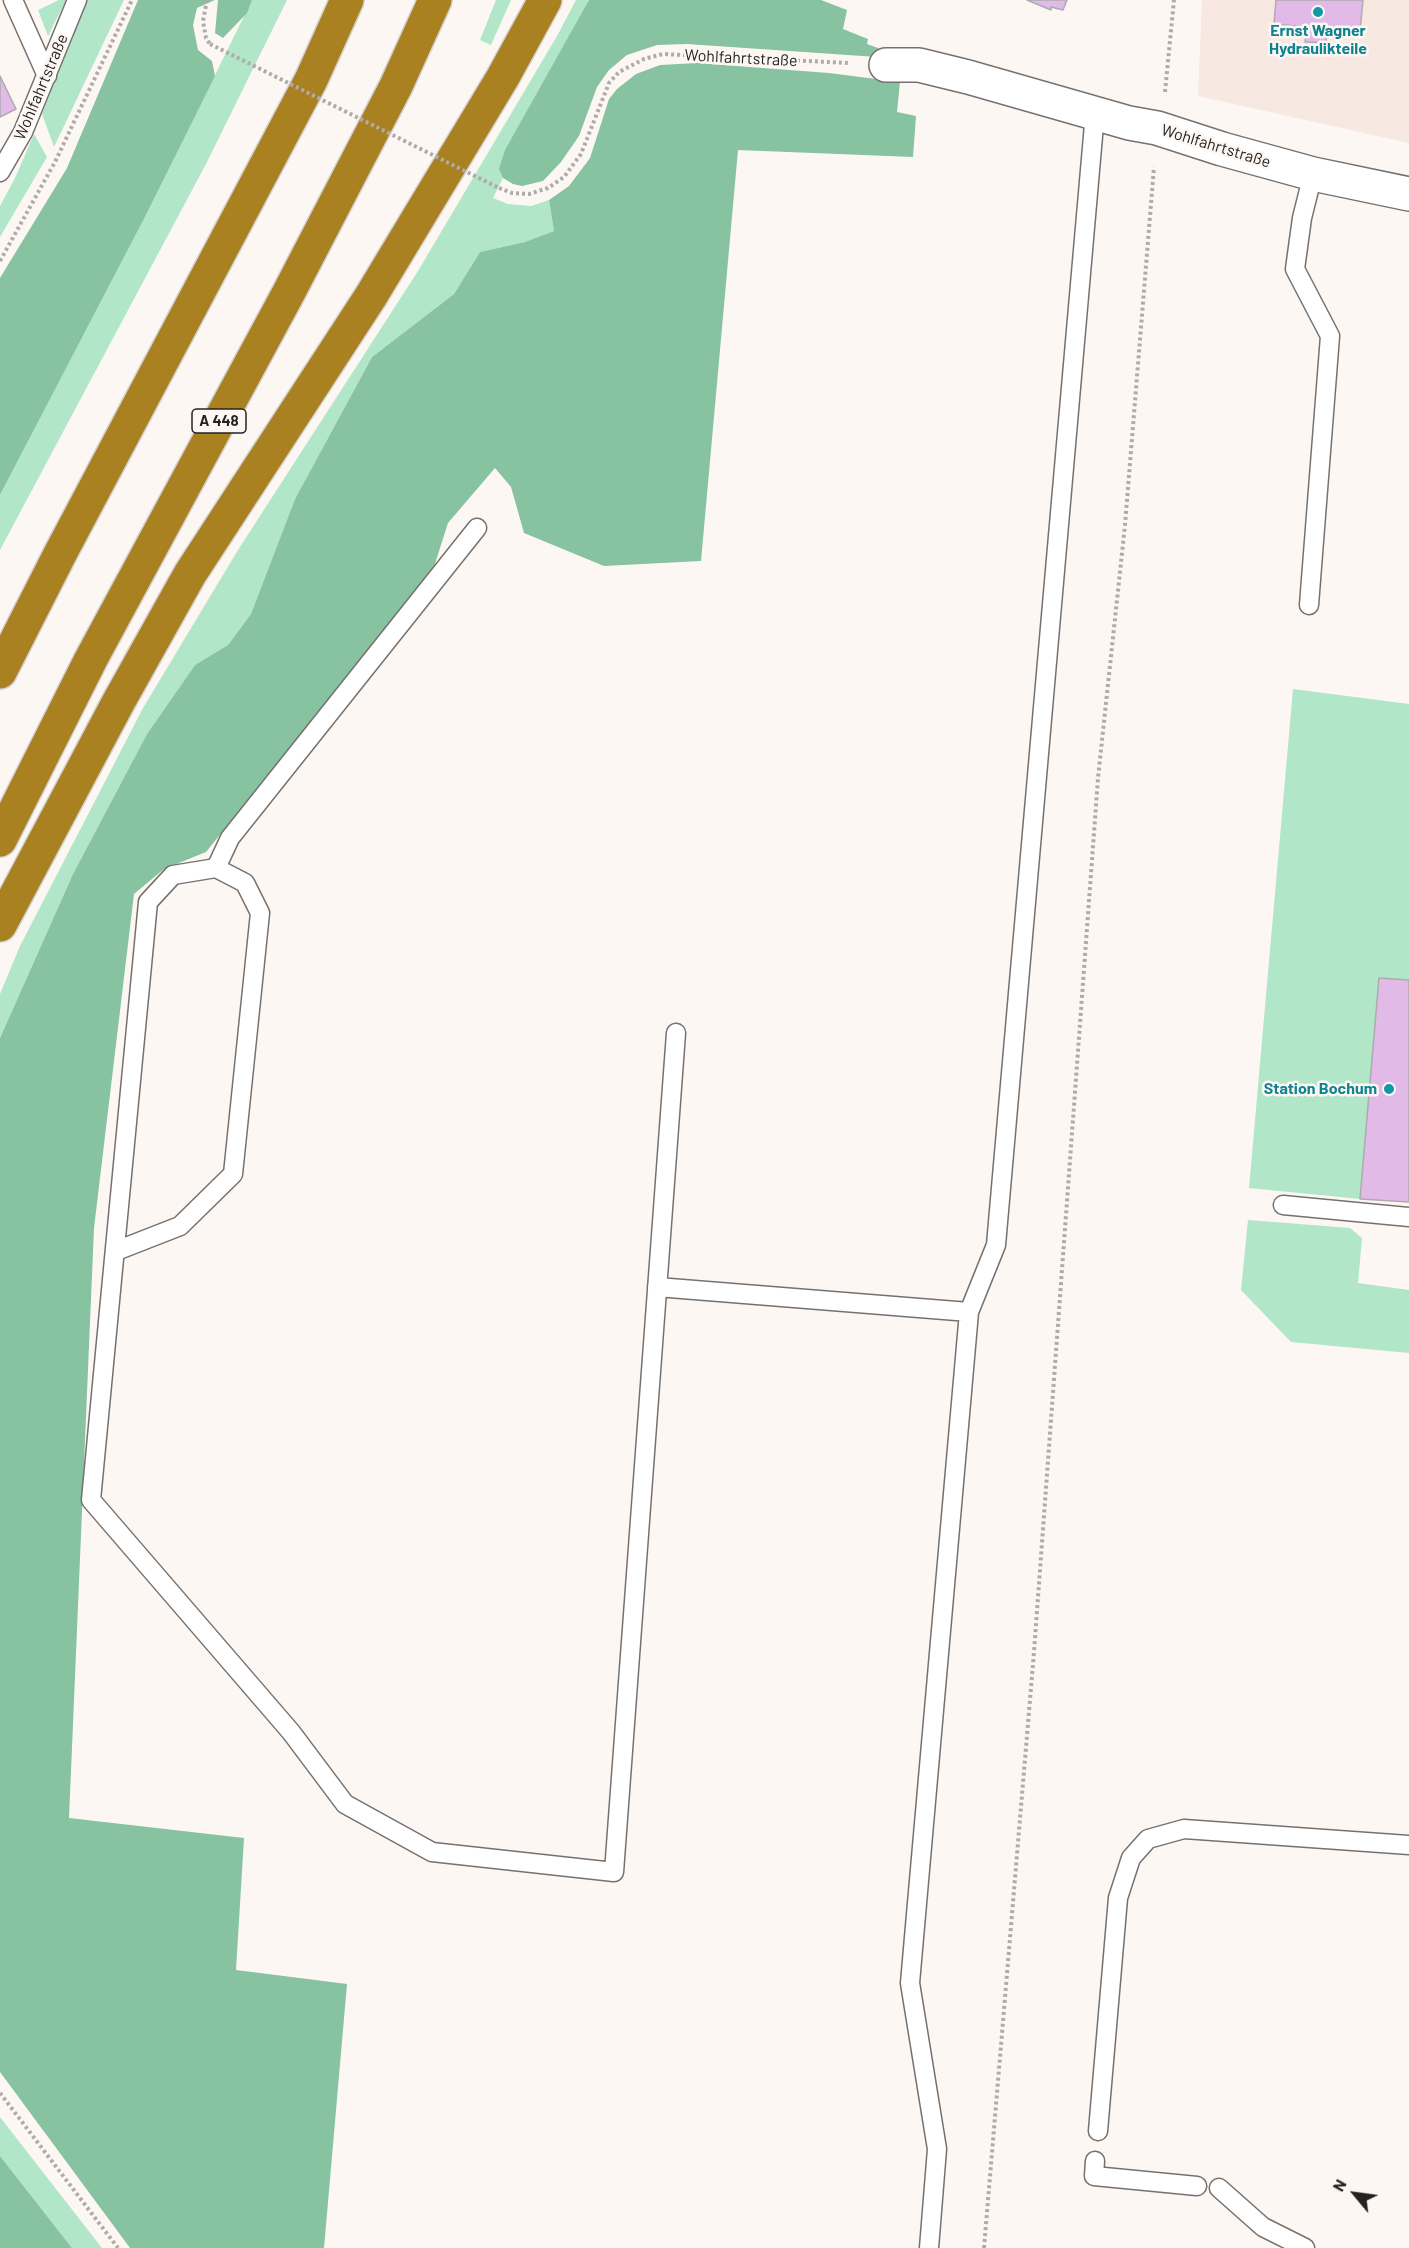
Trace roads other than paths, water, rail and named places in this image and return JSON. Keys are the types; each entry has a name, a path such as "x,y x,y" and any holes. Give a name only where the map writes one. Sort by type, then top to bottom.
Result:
{"highway":[{"path":"311,80 334,0"},
{"path":"0,672 311,80 347,0"},
{"name":"A 448","path":"0,840 91,659 289,292 396,86 435,0"},
{"path":"0,925 190,573 370,296 503,77 545,0"}],"street":[{"name":"Wohlfahrtstraße","path":"886,65 919,65 968,77 1157,128 1313,174 1409,194"}],"lane":[{"path":"13,0 46,76"},
{"name":"Wohlfahrtstraße","path":"0,172 23,132 77,0"},
{"path":"929,2248 937,2149 910,1983 969,1312 996,1245 1095,113"},
{"path":"1309,605 1330,336 1295,269 1302,218 1313,174"},
{"path":"216,868 230,838 477,528"},
{"path":"116,1251 180,1226 233,1174 260,913 245,883 216,868 173,875 148,902 91,1500 291,1732 345,1804 432,1852 614,1872 676,1033"},
{"path":"1283,1205 1409,1217"},
{"path":"657,1287 969,1312"},
{"path":"1098,2132 1119,1898 1131,1858 1148,1839 1184,1829 1409,1845"},
{"path":"1095,2161 1094,2176 1197,2186"},
{"path":"1219,2188 1263,2227 1305,2248"}],"place":[{"name":"Ernst Wagner Hydraulikteile","path":"1318,12"},
{"name":"Station Bochum","path":"1389,1089"}]}
